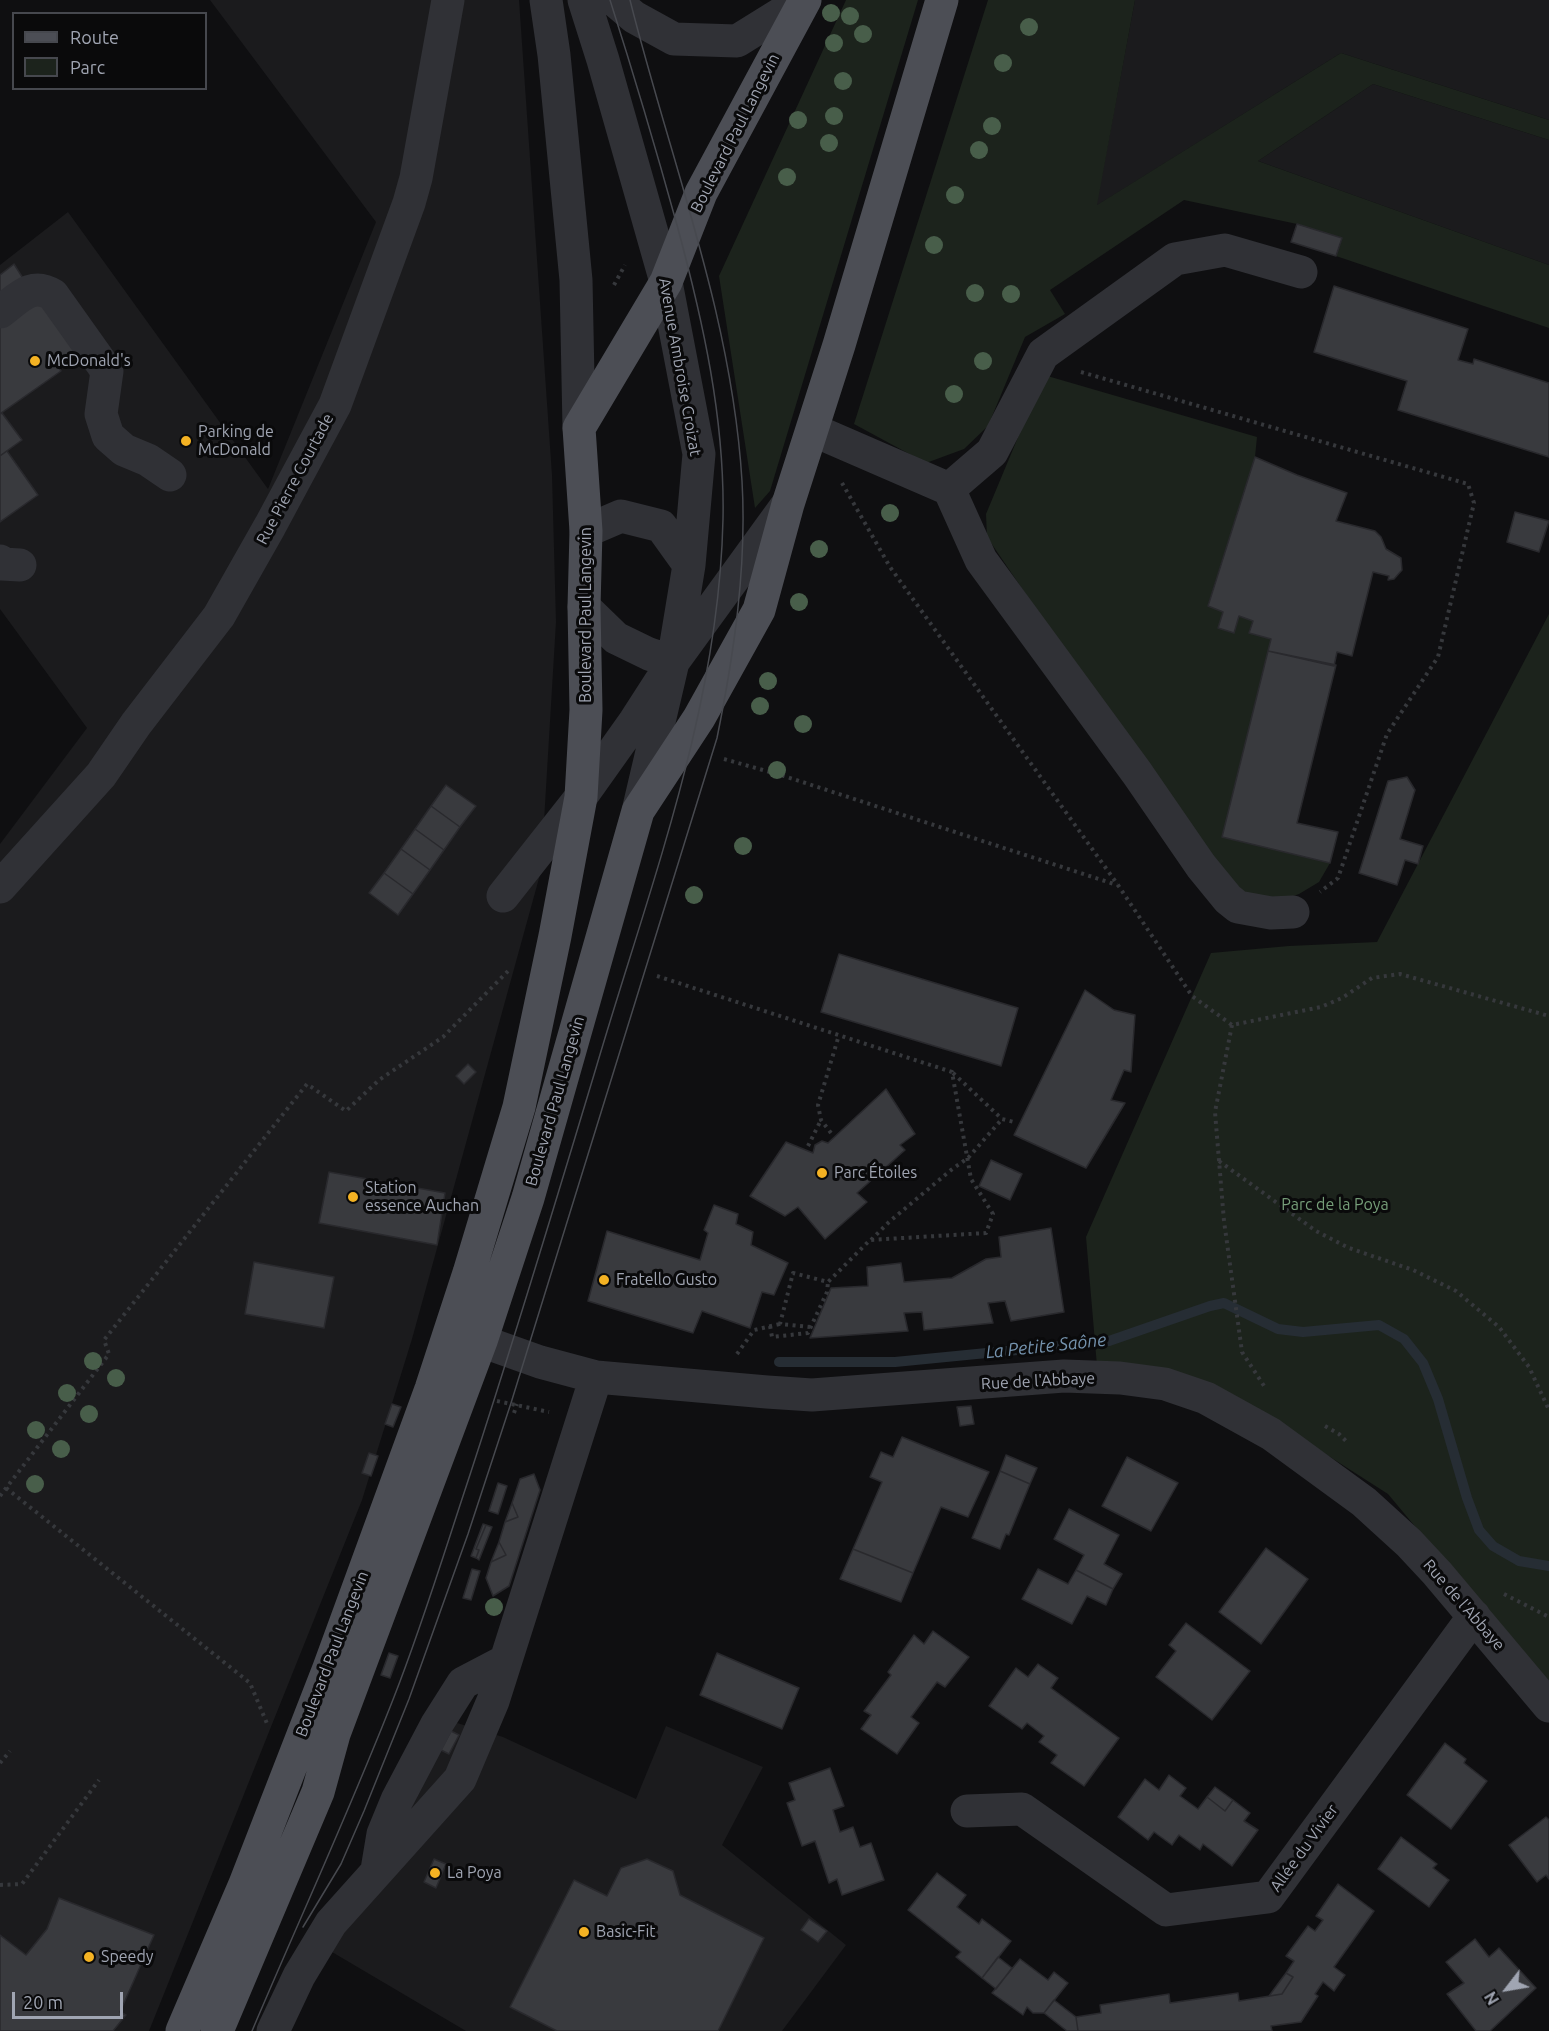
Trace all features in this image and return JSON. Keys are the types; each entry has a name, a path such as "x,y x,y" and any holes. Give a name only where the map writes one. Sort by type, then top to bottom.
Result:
{"main road":[{"name":"Boulevard Paul Langevin","path":"182,2031 244,1884 329,1668 431,1389 519,1107 581,797 586,710 584,607 586,531 579,428 666,282 701,193 804,0"},
{"name":"Boulevard Paul Langevin","path":"217,2031 318,1792 334,1734 482,1341 528,1198 638,812 699,718 759,610 788,504 813,430 942,0"}],"street":[{"name":"Rue Pierre Courtade","path":"0,887 101,775 136,724 219,616 335,405 414,186 448,0"},
{"path":"546,0 554,55 576,280 579,428"},
{"name":"Avenue Ambroise Croizat","path":"584,0 666,282 699,454 689,565 673,662 638,812"},
{"path":"614,0 634,17 674,39 737,41 804,0"},
{"path":"949,489 992,452 1043,354 1175,258 1225,250 1301,272"},
{"path":"0,312 32,289 43,289 52,295 107,371 101,414 108,436 124,450 148,460 170,475"},
{"path":"813,430 949,489 981,560 1137,773 1201,866 1238,907 1271,913 1293,912"},
{"name":"Boulevard Paul Langevin","path":"503,896 581,797 635,721 673,662 788,504"},
{"path":"586,531 621,516 661,526 689,565"},
{"path":"584,607 616,638 649,654 673,662"},
{"name":"Boulevard Paul Langevin","path":"469,1273 482,1341"},
{"name":"Rue de l'Abbaye","path":"482,1341 540,1362 596,1377 812,1395 1064,1376 1120,1378 1165,1384 1206,1398 1262,1429 1364,1502 1408,1543 1474,1616 1549,1706"},
{"path":"273,2031 299,1976 331,1923 460,1779 494,1701 596,1377"},
{"name":"Allée du Vivier","path":"967,1811 1022,1809 1166,1910 1268,1898 1474,1616"},
{"path":"378,1870 383,1834 397,1800 437,1724 463,1683 505,1661"}],"path":[{"path":"1040,360 1468,484 1474,502 1438,657 1387,734 1338,878 1293,912"},
{"path":"813,430 890,567 1118,885 1192,996 1232,1025 1321,1007 1342,998 1372,978 1400,974 1549,1016"},
{"path":"724,759 784,776 1118,885"},
{"path":"0,1496 108,1353 104,1340 307,1084 346,1111 379,1080 443,1037 510,969 521,967"},
{"path":"657,976 952,1072 1002,1119 1014,1122"},
{"path":"1232,1025 1215,1112 1224,1221 1242,1352"},
{"path":"831,1133 821,1120 818,1105 839,1035"},
{"path":"870,1240 986,1233 993,1214 971,1179 952,1072"},
{"path":"810,1327 780,1324 770,1326 772,1337 808,1333 827,1292 828,1282 889,1222 968,1158 1002,1119"},
{"path":"808,1146 821,1120"},
{"path":"1219,1161 1316,1232 1349,1248 1413,1270 1456,1291 1498,1327 1529,1367 1549,1410"},
{"path":"780,1324 793,1273 828,1282"},
{"path":"514,1413 517,1404"},
{"path":"6,1488 250,1683 268,1727 277,1731"},
{"path":"0,1763 10,1751"},
{"path":"0,1885 22,1884 99,1780"}],"shaded area":[{"path":"210,0 519,0 552,475 556,622 541,871 412,1339 362,1500 149,2031 0,2031 0,844 87,728 0,609 0,265 68,212 268,489 376,222"},
{"path":"1135,0 1549,0 1549,120 1341,53 1096,206"},
{"path":"1373,84 1549,140 1549,265 1258,161"},
{"path":"431,1715 503,1737 636,1799 666,1726 763,1767 722,1845 846,1945 782,2031 466,2031 332,1952"}],"green space":[{"path":"846,0 918,0 770,491 755,508 719,276"},
{"path":"988,0 1135,0 1097,205 1341,53 1549,120 1549,140 1373,84 1258,161 1549,265 1549,328 1336,256 1342,239 1297,224 1184,200 1050,290 1065,314 1025,337 988,426 964,449 926,463 854,424"},
{"path":"1044,375 1257,437 1255,457 1208,605 1223,612 1218,628 1239,616 1253,621 1249,632 1271,639 1222,837 1330,863 1319,882 1299,894 1280,901 1256,898 1225,881 1199,849 987,537 986,514"},
{"name":"Parc de la Poya","path":"1549,614 1549,1687 1388,1494 1241,1400 1097,1366 1086,1237 1211,953 1289,946 1377,942"}],"building":[{"path":"1297,224 1342,238 1336,256 1291,242"},
{"path":"14,264 24,280 0,296 0,275"},
{"path":"1334,286 1468,329 1458,360 1473,364 1474,359 1549,383 1549,457 1398,410 1407,381 1314,352"},
{"name":"McDonald's","path":"40,301 79,354 59,368 61,371 0,414 0,325"},
{"path":"2,413 22,440 0,456 0,414"},
{"path":"7,451 38,495 0,522 0,456"},
{"path":"1255,457 1347,493 1336,521 1375,531 1381,537 1386,549 1401,558 1402,570 1394,579 1388,580 1389,576 1373,572 1352,656 1337,652 1334,666 1268,651 1271,639 1249,633 1253,621 1239,616 1234,633 1218,628 1223,612 1208,606"},
{"path":"1515,512 1549,521 1539,552 1507,542"},
{"path":"1268,651 1336,665 1297,823 1338,832 1330,863 1222,837"},
{"path":"1407,777 1415,790 1400,839 1423,846 1418,864 1405,860 1397,885 1359,873 1388,781"},
{"path":"446,785 476,806 460,827 431,806"},
{"path":"431,806 460,827 444,850 415,829"},
{"path":"415,829 444,850 430,870 401,849"},
{"path":"401,849 430,870 413,894 384,873"},
{"path":"384,873 413,894 398,915 369,893"},
{"path":"839,954 1018,1008 1001,1066 821,1012"},
{"path":"1085,990 1114,1010 1135,1015 1131,1072 1124,1070 1111,1100 1125,1103 1086,1168 1014,1135"},
{"path":"468,1064 476,1072 464,1084 456,1076"},
{"name":"Parc Étoiles","path":"886,1089 915,1134 900,1145 905,1150 857,1193 867,1202 825,1239 798,1207 785,1216 750,1196 786,1142 813,1153 815,1145 822,1141 828,1143"},
{"path":"991,1160 1022,1174 1010,1200 979,1186"},
{"path":"329,1172 445,1193 437,1245 319,1223"},
{"path":"714,1205 738,1214 736,1224 753,1232 751,1245 788,1263 774,1295 762,1292 750,1328 702,1311 693,1333 588,1301 607,1231 700,1260 708,1233 704,1230"},
{"path":"1051,1228 1064,1312 1011,1321 1005,1301 988,1303 993,1323 924,1330 922,1312 904,1313 908,1331 810,1338 831,1288 868,1286 867,1267 901,1263 904,1282 952,1278 986,1259 1001,1257 999,1237"},
{"path":"254,1262 334,1277 324,1328 245,1314"},
{"path":"392,1404 401,1407 393,1427 385,1424"},
{"path":"971,1406 974,1424 960,1426 957,1407"},
{"path":"902,1437 989,1472 968,1517 941,1507 913,1573 853,1549 882,1482 870,1477 881,1452 893,1457"},
{"path":"369,1453 378,1456 371,1476 362,1473"},
{"path":"1006,1455 1037,1468 1030,1484 1000,1471"},
{"path":"1127,1457 1178,1483 1151,1531 1102,1506"},
{"path":"1000,1471 1030,1484 1009,1535 1006,1534 1000,1549 972,1538"},
{"path":"534,1474 540,1490 509,1586 493,1596 486,1578 491,1562 506,1555 499,1542 505,1522 518,1517 512,1503 520,1479"},
{"path":"498,1483 507,1486 498,1514 489,1511"},
{"path":"512,1503 518,1517 505,1522"},
{"path":"1069,1509 1119,1535 1104,1564 1122,1574 1113,1589 1076,1570 1084,1555 1054,1539"},
{"path":"483,1524 486,1525 476,1549 479,1550 476,1558 471,1556"},
{"path":"486,1525 492,1527 479,1560 476,1558 479,1550 476,1549"},
{"path":"499,1542 506,1555 491,1562"},
{"path":"1266,1548 1308,1579 1261,1644 1219,1612"},
{"path":"853,1549 913,1573 901,1602 840,1579"},
{"path":"472,1569 480,1571 471,1600 463,1598"},
{"path":"1038,1569 1068,1584 1076,1570 1113,1589 1106,1605 1087,1596 1072,1624 1022,1599"},
{"path":"1186,1623 1250,1671 1212,1720 1156,1677 1176,1651 1169,1645"},
{"path":"933,1631 969,1657 945,1687 937,1682 911,1717 919,1723 897,1754 861,1729 871,1715 864,1711 891,1675 888,1672 914,1635 924,1644"},
{"path":"389,1653 398,1656 390,1678 381,1675"},
{"path":"717,1653 799,1688 782,1729 700,1695"},
{"path":"1038,1664 1058,1678 1051,1688 1119,1738 1084,1786 1051,1763 1057,1755 1039,1742 1044,1736 1027,1723 1022,1729 989,1706 1016,1668 1028,1677"},
{"path":"451,1731 459,1735 449,1754 441,1750"},
{"path":"1445,1743 1466,1759 1464,1763 1487,1781 1451,1829 1407,1795"},
{"path":"830,1768 844,1806 833,1810 840,1832 853,1827 860,1847 871,1843 884,1880 842,1895 837,1879 829,1883 815,1841 802,1846 787,1803 795,1800 789,1783"},
{"path":"1169,1775 1186,1788 1180,1796 1198,1809 1207,1797 1225,1811 1233,1800 1250,1813 1244,1821 1258,1830 1232,1866 1203,1844 1200,1850 1179,1835 1172,1845 1154,1832 1148,1840 1118,1817 1145,1779 1159,1790"},
{"path":"1215,1787 1233,1800 1225,1811 1207,1797"},
{"path":"1546,1817 1549,1820 1549,1879 1546,1875 1537,1882 1509,1845"},
{"path":"1401,1837 1437,1864 1433,1868 1449,1880 1429,1907 1378,1869"},
{"name":"La Poya","path":"434,1859 446,1864 436,1888 424,1882"},
{"path":"647,1859 673,1871 680,1895 764,1938 718,2031 557,2031 510,2007 574,1880 607,1896 621,1868"},
{"path":"937,1873 966,1895 957,1907 979,1924 982,1919 1011,1941 982,1978 956,1957 961,1952 908,1910"},
{"path":"1338,1884 1374,1911 1334,1967 1345,1975 1334,1991 1323,1982 1315,1994 1318,1996 1301,2022 1271,2026 1272,2031 1078,2031 1076,2017 1101,2013 1100,2005 1169,1994 1170,2003 1238,1993 1239,2001 1282,1994 1293,1977 1286,1973 1294,1961 1286,1956 1308,1926 1315,1931 1323,1920 1316,1916"},
{"path":"59,1898 154,1935 120,2012 126,2015 113,2031 0,2031 0,1935 26,1955 47,1929"},
{"path":"809,1919 827,1931 818,1942 801,1930"},
{"path":"1475,1939 1489,1957 1499,1948 1536,1988 1490,2031 1476,2031 1447,1994 1464,1983 1446,1962"},
{"path":"998,1957 1012,1968 996,1989 982,1978"},
{"path":"1020,1959 1048,1980 1054,1972 1068,1983 1044,2013 1033,2013 1027,2007 1023,2015 992,1993"},
{"path":"1286,1973 1293,1977 1282,1994 1269,1996"},
{"path":"1054,2000 1076,2017 1078,2031 1067,2031 1044,2013"}],"waterway":[{"name":"La Petite Saône","path":"779,1362 895,1362 1109,1341 1224,1303 1278,1329 1303,1332 1379,1325 1404,1339 1423,1363 1438,1399 1467,1498 1479,1530 1493,1546 1519,1561 1549,1566"}],"tram line":[{"path":"252,2031 377,1739 404,1672 430,1597 514,1336 658,865 695,729 709,660 719,590 723,519 723,482 716,407 704,334 687,261 610,0"},
{"path":"303,1927 341,1864 364,1811 409,1699 468,1534 511,1403 717,738 729,674 738,610 743,545 742,481 736,419 713,298 630,0"}],"place":[{"name":"McDonald's","path":"35,361"},
{"name":"Parking de McDonald","path":"186,441"},
{"name":"Parc Étoiles","path":"822,1173"},
{"name":"Station essence Auchan","path":"353,1197"},
{"name":"Fratello Gusto","path":"604,1280"},
{"name":"La Poya","path":"435,1873"},
{"name":"Basic-Fit","path":"584,1932"},
{"name":"Speedy","path":"89,1957"}]}
